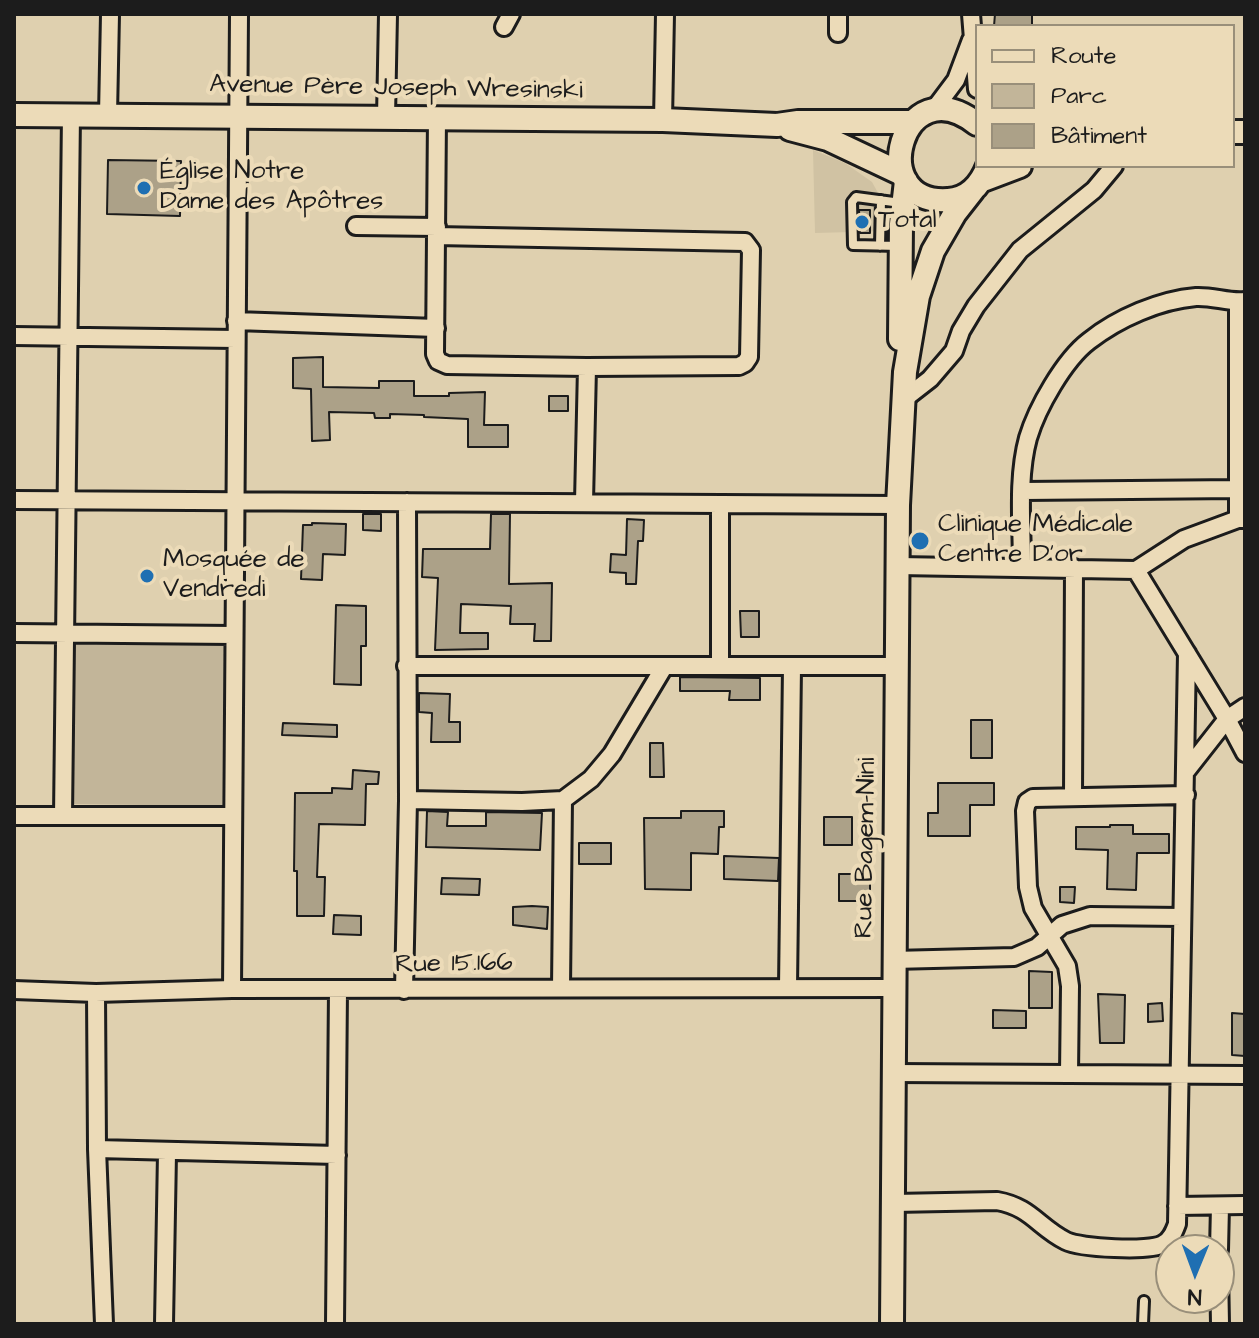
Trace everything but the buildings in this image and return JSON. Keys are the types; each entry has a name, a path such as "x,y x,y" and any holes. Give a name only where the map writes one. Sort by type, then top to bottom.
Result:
{"street":[{"path":"108,115 110,14"},
{"path":"232,989 239,14"},
{"path":"386,117 388,14"},
{"path":"663,120 665,14"},
{"path":"838,14 838,33"},
{"path":"971,14 975,73"},
{"path":"905,372 891,246 898,190 899,146 904,133 956,80 971,40"},
{"name":"Avenue Père Joseph Wresinski","path":"14,115 437,117 777,125 923,117 956,112 975,123"},
{"path":"63,816 71,114"},
{"path":"356,226 437,232 745,242 749,245 749,357 745,363 739,366 587,367 447,365 438,361 435,354 437,232 437,117"},
{"name":"Avenue Père Joseph Wresinski","path":"777,125 828,139 898,190 938,200 963,197 981,178"},
{"path":"905,372 924,276 943,232 981,178 1014,168"},
{"path":"903,400 930,379 954,351 961,331 976,306 1020,250 1094,190 1112,168"},
{"path":"898,566 1136,570 1184,539 1243,520 1238,489 1242,302 1197,297 1167,303 1131,316 1088,341 1061,372 1028,439 1023,491 1022,567"},
{"path":"236,321 436,328"},
{"path":"14,336 236,339"},
{"path":"584,502 587,367"},
{"name":"Rue Bagem-Nini","path":"892,1324 898,505 905,372"},
{"path":"1023,491 1238,489"},
{"path":"14,500 898,505"},
{"path":"404,990 408,800 407,502"},
{"path":"720,504 720,665"},
{"path":"1073,797 1074,568"},
{"path":"1136,570 1245,753"},
{"path":"14,633 233,635"},
{"path":"894,1203 997,1201 1019,1206 1070,1243 1140,1248 1162,1245 1174,1234 1177,1224 1187,653"},
{"path":"406,666 897,666"},
{"path":"408,800 563,800 591,779 612,754 664,667"},
{"path":"788,987 792,667"},
{"path":"1187,770 1227,719 1245,707"},
{"path":"1069,1074 1070,986 1067,966 1033,908 1028,887 1027,802 1033,798 1186,795"},
{"path":"561,988 563,800"},
{"path":"14,816 232,816"},
{"path":"893,960 1014,957 1037,947 1062,925 1090,916 1182,917"},
{"name":"Rue 15.166","path":"14,990 96,993 232,989 894,988"},
{"path":"335,1324 338,990"},
{"path":"96,993 97,1149 104,1324"},
{"path":"894,1073 1245,1075"},
{"path":"97,1149 337,1155"},
{"path":"164,1324 167,1153"},
{"path":"1177,1206 1245,1205"},
{"path":"1219,1234 1220,1206"}],"lane":[{"path":"891,246 853,245 852,202 856,197 898,190"},
{"path":"1143,1324 1144,1301"}],"shaded area":[{"path":"813,150 845,163 872,182 883,202 889,231 815,233"}],"green space":[{"path":"67,642 224,644 222,806 65,804"}],"place":[{"name":"Église Notre Dame des Apôtres","path":"144,188"},
{"name":"Total","path":"862,222"},
{"name":"Clinique Médicale Centre D'or","path":"920,541"},
{"name":"Mosquée de Vendredi","path":"147,576"}]}
